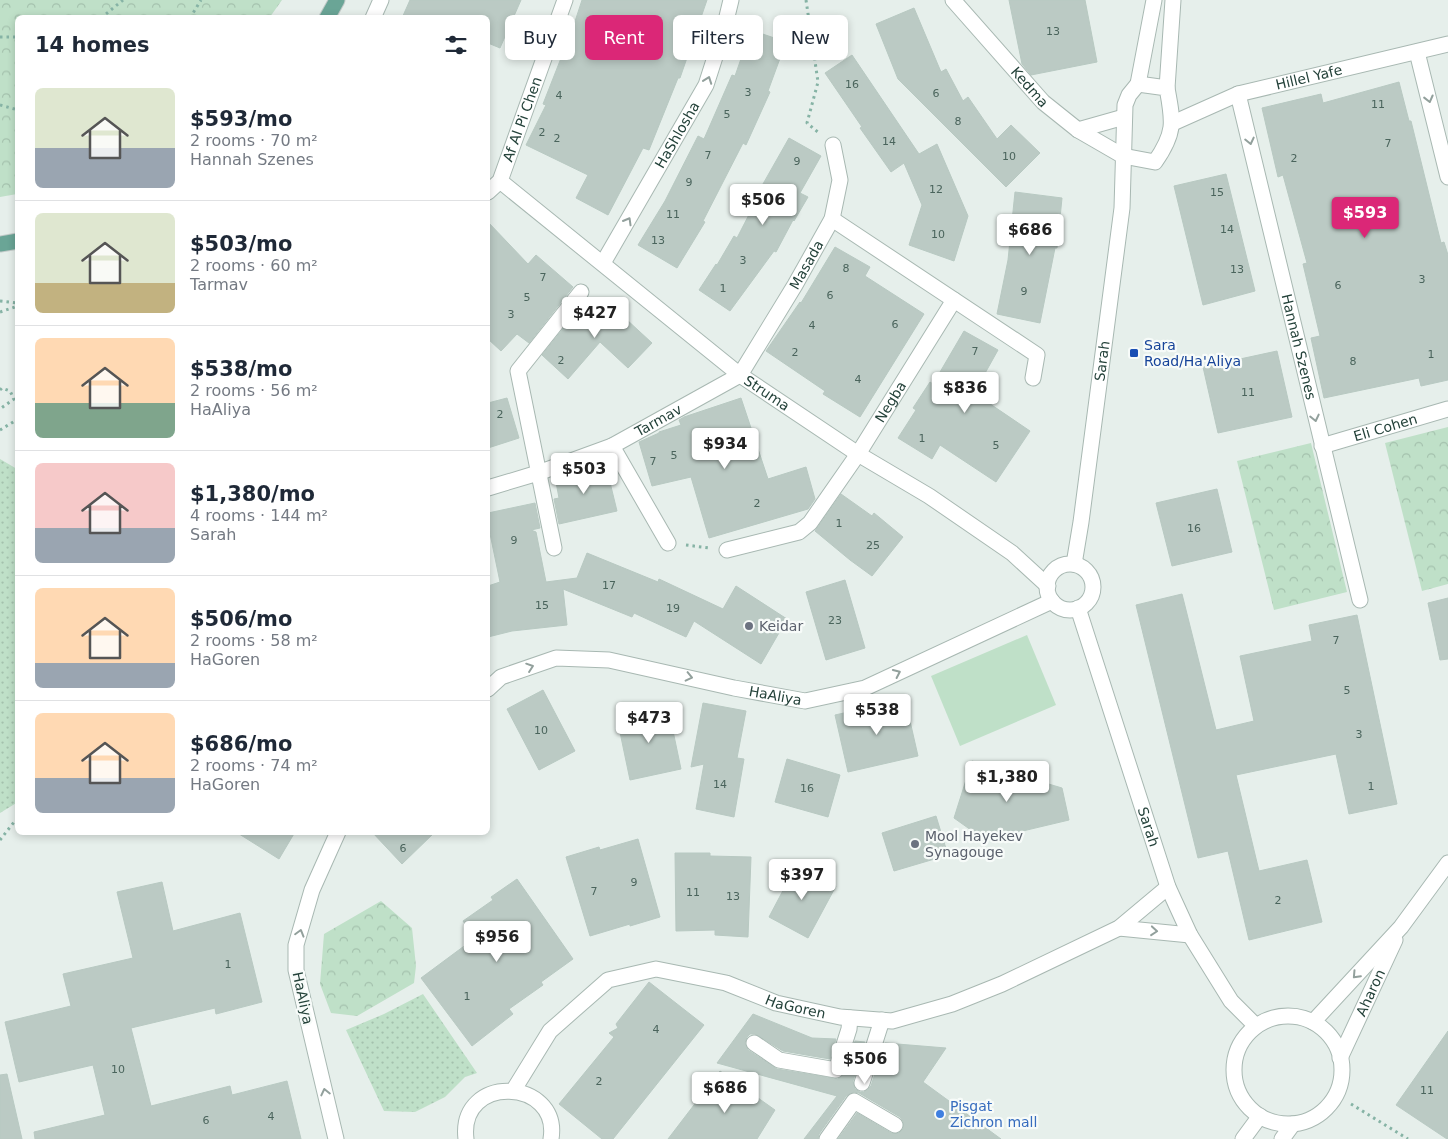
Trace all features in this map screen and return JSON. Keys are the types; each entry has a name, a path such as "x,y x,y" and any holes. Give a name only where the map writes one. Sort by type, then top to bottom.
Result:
{"main road":[{"path":"329,15 337,0"},
{"path":"0,244 15,242"}],"street":[{"path":"374,15 381,0"},
{"name":"Af Al Pi Chen","path":"500,181 565,0"},
{"name":"HaShlosha","path":"603,264 706,85 731,0"},
{"name":"Kedma","path":"953,0 1043,102 1078,130 1123,156 1155,162 1164,149 1173,123"},
{"path":"1154,0 1138,84 1167,88"},
{"path":"1173,0 1167,88 1173,123"},
{"name":"Hillel Yafe","path":"1173,123 1238,94 1448,44"},
{"path":"1417,52 1448,177"},
{"name":"Sarah","path":"1074,564 1122,208 1124,117 1128,95 1138,84"},
{"name":"Hannah Szenes","path":"1238,94 1360,600"},
{"path":"1078,130 1124,117"},
{"name":"Masada","path":"740,375 795,285 832,219 840,180 833,145"},
{"path":"490,190 500,181"},
{"name":"Struma","path":"500,181 740,375 858,454 929,496 1012,552 1048,586"},
{"path":"832,219 1037,355 1033,378"},
{"path":"554,548 518,371 581,292"},
{"name":"Negba","path":"727,550 799,532 810,524 858,454 954,300"},
{"name":"Tarmav","path":"490,487 538,473 612,446 740,375"},
{"name":"Eli Cohen","path":"1322,446 1448,409"},
{"path":"612,446 668,543"},
{"path":"1066,564 1074,564 1087,571 1093,585 1092,592 1090,599 1085,605 1078,608 1064,609 1052,601 1048,586 1053,572 1066,564"},
{"name":"HaAliya","path":"490,687 502,677 556,658 609,660 734,688 805,701 865,688 1052,601"},
{"name":"Sarah","path":"1078,608 1168,887 1190,935 1231,1001 1256,1026"},
{"name":"HaAliya","path":"336,1139 296,970 296,945 312,890 337,835"},
{"name":"Aharon","path":"1313,1022 1401,927 1448,863"},
{"name":"HaGoren","path":"513,1091 550,1031 608,980 656,969 726,983 776,1003 840,1018 892,1021 952,1004 986,991 1119,928 1168,887"},
{"name":"Aharon","path":"1340,1058 1401,927"},
{"path":"1119,928 1190,935"},
{"path":"1281,1016 1297,1016 1313,1022 1326,1031 1336,1045 1340,1058 1341,1080 1335,1096 1324,1110 1310,1120 1293,1124 1276,1123 1260,1116 1247,1105 1238,1091 1234,1074 1241,1042 1256,1026 1266,1020 1281,1016"},
{"path":"754,1043 779,1060 836,1070 849,1029 850,1018"},
{"path":"862,1083 882,1020"},
{"path":"463,1138 471,1112 479,1102 488,1095 500,1091 513,1091 525,1094 536,1100 545,1110 550,1122 551,1139"},
{"path":"827,1139 854,1101 896,1125"},
{"path":"1244,1139 1260,1116"},
{"path":"1282,1139 1293,1124"}],"path":[{"path":"105,15 123,0"},
{"path":"192,15 201,0"},
{"path":"806,0 818,82 808,123 833,145"},
{"path":"0,37 15,37"},
{"path":"0,105 15,109"},
{"path":"0,300 15,304"},
{"path":"0,312 15,306"},
{"path":"0,390 2,388 10,391 14,398 0,410"},
{"path":"0,430 15,421"},
{"path":"668,543 727,550"},
{"path":"0,840 15,821"},
{"path":"1351,1104 1408,1139"}],"green space":[{"path":"0,0 282,0 271,15 15,15 15,194 0,197"},
{"path":"1448,427 1448,584 1422,591 1385,443"},
{"path":"1311,443 1347,592 1274,610 1237,461"},
{"path":"0,459 15,468 15,804 0,813"},
{"path":"1027,635 1056,705 960,746 931,676"},
{"path":"381,901 412,928 416,966 414,983 357,1016 331,1013 320,984 324,934"},
{"path":"423,994 477,1073 465,1077 445,1097 415,1112 384,1111 346,1030 384,1014"}],"building":[{"path":"410,0 521,0 514,15 505,15 505,37 500,48 490,44 490,15 403,15"},
{"path":"582,0 707,0 702,15 673,15 673,60 686,60 649,150 643,148 608,215 576,198 588,175 526,145 546,105 543,104 560,60 575,60 575,21"},
{"path":"1009,0 1085,0 1097,62 1031,75 1022,64"},
{"path":"914,8 941,72 946,69 963,101 968,97 997,139 1011,125 1040,153 1006,187 898,79 876,24"},
{"path":"763,34 773,38 773,60 779,60 768,91 770,92 746,145 743,143 703,221 705,222 677,268 638,245 665,201 698,136 704,139 732,75 735,76 741,60 763,60"},
{"path":"852,55 919,154 937,144 968,216 954,261 909,245 922,205 904,163 891,172 825,73 844,60 848,60"},
{"path":"1399,82 1409,121 1411,121 1441,243 1444,242 1448,255 1448,380 1421,386 1419,378 1324,398 1311,338 1320,336 1303,264 1307,263 1283,175 1278,177 1262,108 1321,94 1323,103"},
{"path":"789,138 821,156 800,193 808,197 776,252 774,251 730,311 699,290 717,265 734,236 737,238 757,199 755,198"},
{"path":"1226,174 1255,291 1203,305 1174,186"},
{"path":"1015,192 1062,198 1057,248 1055,248 1040,323 997,314 1008,260"},
{"path":"490,224 528,264 536,255 573,287 529,343 517,334 501,351 490,341"},
{"path":"835,247 870,267 865,276 924,314 860,417 823,394 825,391 766,351 801,303"},
{"path":"594,298 624,322 626,319 652,343 628,368 600,342 568,379 542,355 587,299 591,302"},
{"path":"964,331 998,350 974,393 1030,431 996,482 940,445 932,459 898,438 916,410 913,408 930,382 933,384"},
{"path":"1277,351 1292,417 1218,433 1203,367"},
{"path":"507,398 519,438 490,447 490,402"},
{"path":"741,398 768,479 806,467 815,499 808,509 709,538 691,477 652,486 639,442 659,432 681,425 679,420 684,417"},
{"path":"606,466 617,511 559,524 554,499 559,498 555,477"},
{"path":"1217,489 1232,552 1172,566 1156,503"},
{"path":"841,494 872,516 874,513 903,537 872,576 815,531"},
{"path":"535,503 540,528 531,530 536,532 546,582 577,578 587,553 658,582 659,579 723,609 736,586 787,619 761,664 694,621 686,637 634,613 632,617 563,589 567,625 512,631 490,636 490,585 500,582 490,534 490,513"},
{"path":"845,580 865,648 826,660 806,592"},
{"path":"1182,594 1216,730 1254,721 1240,656 1312,641 1309,625 1357,615 1397,804 1349,814 1336,754 1236,775 1259,871 1307,860 1322,922 1249,940 1228,851 1198,858 1136,605"},
{"path":"1448,598 1448,659 1440,660 1428,603"},
{"path":"543,690 575,751 539,770 507,709"},
{"path":"905,699 918,756 848,772 835,715"},
{"path":"703,703 746,711 737,758 744,759 734,817 696,809 704,764 691,767"},
{"path":"668,707 681,769 630,780 617,718"},
{"path":"787,759 840,775 828,817 775,802"},
{"path":"972,761 1062,788 1069,820 985,840 954,818"},
{"name":"Mool Hayekev Synagouge","path":"936,816 948,855 894,871 882,833"},
{"path":"241,835 293,835 279,859"},
{"path":"375,835 432,835 402,864"},
{"path":"638,839 660,917 590,936 566,857 599,847 600,850"},
{"path":"675,853 710,853 710,856 751,857 748,937 715,935 715,930 676,931"},
{"path":"797,864 836,886 808,938 769,917"},
{"path":"517,879 573,959 541,982 543,985 509,1009 513,1014 472,1046 421,978 475,938 463,921 493,900 491,897"},
{"path":"162,882 173,931 240,913 262,1002 216,1014 215,1008 131,1028 151,1106 230,1086 232,1095 287,1081 301,1139 35,1139 34,1132 105,1115 93,1065 19,1082 5,1022 71,1006 63,974 133,958 117,892"},
{"path":"649,982 704,1025 613,1139 602,1139 559,1104 614,1037 609,1033 618,1028 616,1024"},
{"path":"753,1014 812,1038 836,1039 830,1059 783,1051 755,1034 750,1034 745,1043 748,1050 777,1069 838,1079 845,1073 855,1041 865,1042 853,1081 855,1089 860,1092 864,1092 871,1086 885,1043 946,1048 923,1082 1001,1139 838,1139 857,1113 891,1133 899,1133 903,1129 903,1121 900,1117 859,1093 854,1092 846,1096 819,1134 818,1139 804,1139 837,1096 717,1063"},
{"path":"1448,1031 1448,1139 1447,1139 1396,1105"},
{"path":"720,1071 775,1110 757,1139 668,1139"},
{"path":"7,1074 22,1139 0,1139 0,1075"}],"place":[{"name":"Sara Road/Ha'Aliya","path":"1134,353"},
{"name":"Keidar","path":"749,626"},
{"name":"Mool Hayekev Synagouge","path":"915,844"},
{"name":"Pisgat Zichron mall","path":"940,1114"}]}
